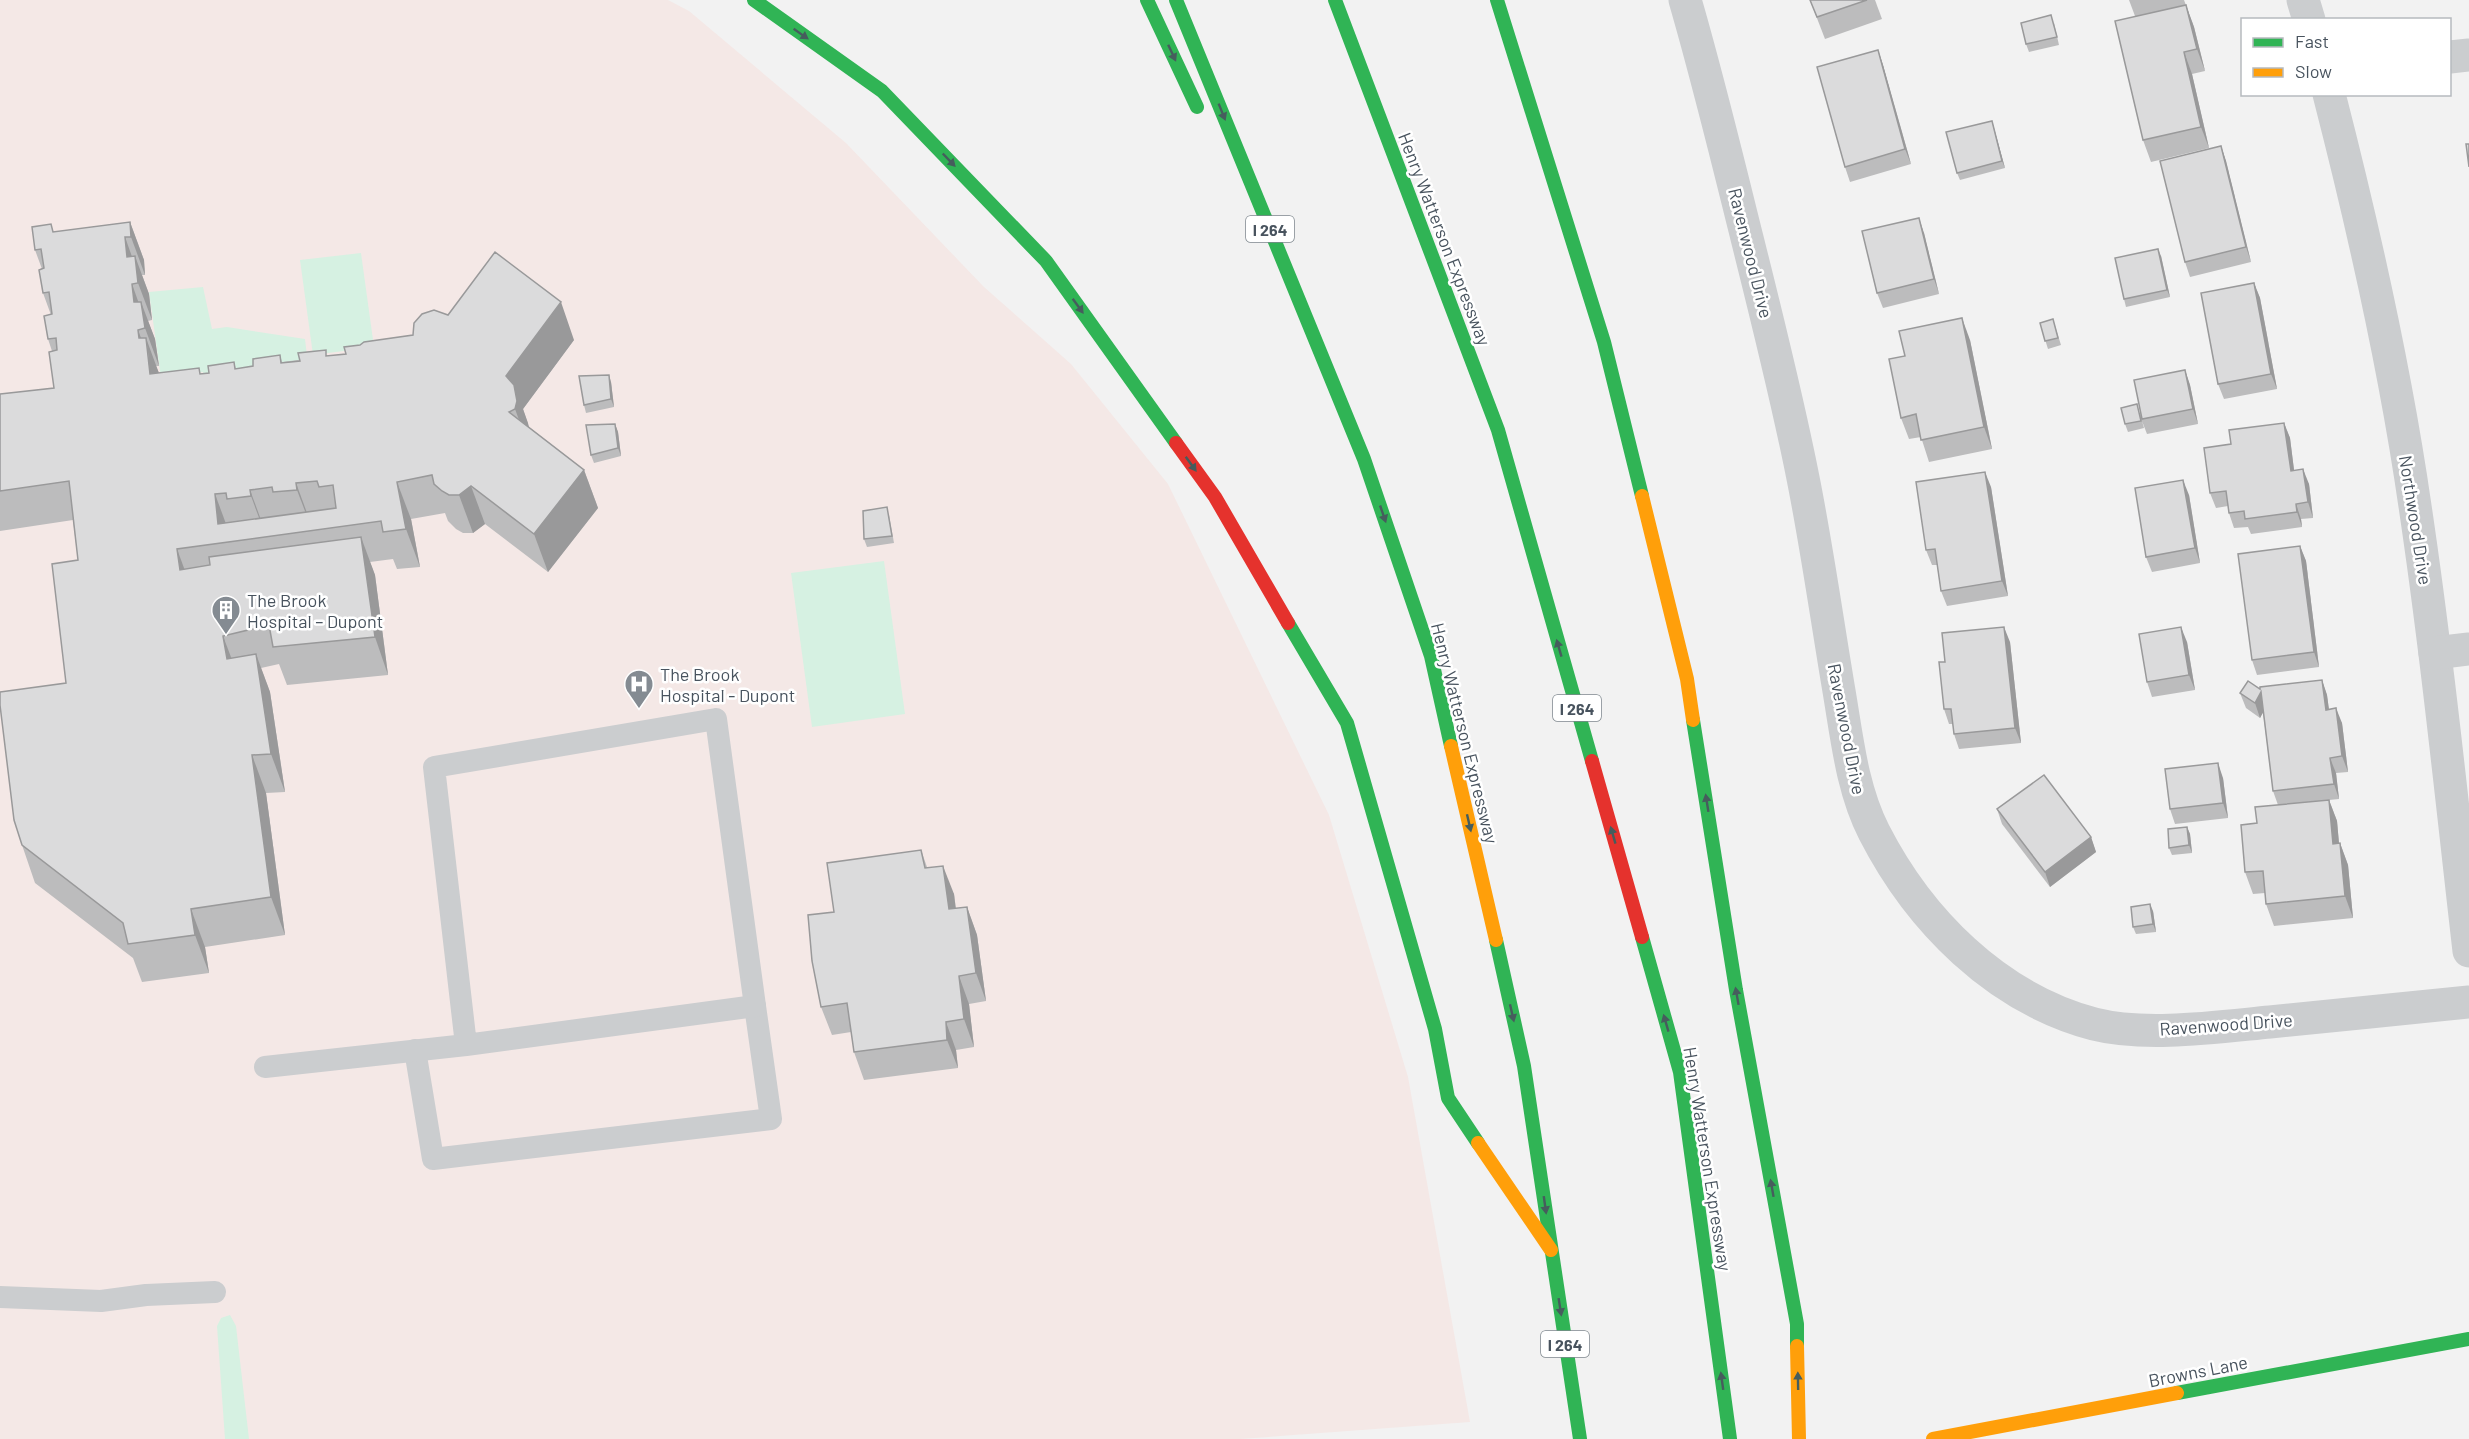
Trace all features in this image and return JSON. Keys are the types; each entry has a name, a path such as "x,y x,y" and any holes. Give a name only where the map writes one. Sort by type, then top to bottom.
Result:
{"main road":[{"path":"754,0 882,91 1046,261 1215,497 1347,723 1435,1029 1448,1098 1551,1250"},
{"path":"1147,0 1202,117"},
{"name":"Henry Watterson Expressway","path":"1176,0 1364,459 1431,656 1524,1066 1580,1439"},
{"name":"Henry Watterson Expressway","path":"1335,0 1498,430 1680,1072 1730,1439"},
{"path":"1497,0 1604,342 1687,679 1736,990 1797,1324 1799,1439"},
{"path":"1253,224 1364,459"},
{"name":"Browns Lane","path":"1933,1439 2469,1339"}],"street":[{"name":"Ravenwood Drive","path":"1685,0 1706,71 1777,357 1803,479 1849,752 1862,806 1901,878 1933,919 1969,956 2006,985 2040,1005 2096,1024 2155,1030 2215,1028 2469,1002"},
{"path":"2303,0 2308,18"},
{"path":"2451,57 2469,55"},
{"name":"Northwood Drive","path":"2329,96 2380,310 2415,505 2435,653 2469,951"},
{"path":"2435,653 2469,649"}],"lane":[{"path":"416,1050 433,1159 771,1119 716,719 434,767 466,1045"},
{"path":"265,1067 466,1045 755,1006"},
{"path":"0,1297 101,1301 146,1295 214,1293"}],"shaded area":[{"name":"The Brook Hospital - Dupont","path":"0,0 668,0 689,11 846,143 984,287 1071,364 1168,484 1329,815 1408,1077 1470,1422 1240,1439 0,1439"}],"green space":[{"path":"361,253 374,347 313,355 300,260"},
{"path":"203,287 212,329 227,327 305,339 311,390 209,404 203,372 161,378 149,292"},
{"path":"884,561 905,714 812,727 791,573"},
{"path":"230,1315 236,1326 249,1439 225,1439 217,1326 221,1318"}],"building":[{"path":"1810,0 1867,0 1817,17"},
{"path":"2186,5 2197,49 2184,52 2201,127 2143,140 2115,21"},
{"path":"2051,15 2057,37 2026,44 2021,23"},
{"path":"1878,50 1905,149 1845,167 1817,67"},
{"path":"1992,121 2002,161 1957,173 1946,132"},
{"path":"2466,144 2469,144 2469,167"},
{"path":"2221,146 2246,247 2185,262 2160,161"},
{"path":"1919,218 1934,279 1877,293 1862,231"},
{"name":"The Brook Hospital – Dupont","path":"130,222 131,237 125,237 127,257 135,256 138,283 132,284 134,302 141,302 145,328 138,330 139,338 146,338 150,374 199,368 200,374 209,373 208,366 234,362 235,369 253,366 253,359 280,355 281,363 300,361 298,353 326,350 326,356 346,354 344,347 413,335 414,323 422,314 434,310 448,315 495,252 561,302 506,376 514,385 517,401 515,409 509,412 584,470 534,534 471,486 459,495 449,495 434,484 432,475 397,482 406,529 383,532 381,521 177,549 180,570 210,565 209,557 361,537 375,637 273,647 269,625 223,636 227,659 256,654 271,754 252,755 271,897 191,909 195,935 128,944 123,923 22,845 14,820 0,692 66,683 52,564 78,560 69,481 0,491 0,394 54,388 49,352 57,350 56,338 48,339 44,316 52,314 49,292 43,293 39,270 44,268 41,249 35,250 32,227 51,224 53,232","holes":["317,481 319,487 333,485 336,508 218,524 215,494 226,493 227,499 251,496 250,490 272,487 273,492 297,490 296,483"]},
{"path":"2158,249 2167,290 2124,299 2115,258"},
{"path":"2254,283 2271,374 2218,384 2201,293"},
{"path":"1962,318 1984,427 1921,440 1916,414 1901,418 1889,359 1905,356 1899,331"},
{"path":"2053,319 2058,338 2045,341 2040,323"},
{"path":"2185,370 2193,409 2142,419 2134,380"},
{"path":"609,375 611,399 584,405 579,376"},
{"path":"2137,404 2141,421 2125,424 2121,408"},
{"path":"2284,423 2291,471 2303,469 2308,502 2296,504 2297,512 2245,519 2244,511 2229,513 2226,491 2210,493 2204,448 2231,444 2229,430"},
{"path":"615,424 618,448 591,455 586,425"},
{"path":"1985,472 2002,581 1941,591 1935,549 1926,550 1916,482"},
{"path":"2183,480 2195,548 2146,557 2135,488"},
{"path":"887,507 892,536 864,539 863,511"},
{"path":"2300,546 2314,652 2252,660 2238,554"},
{"path":"2004,627 2015,728 1954,734 1951,709 1944,709 1939,662 1945,662 1942,633"},
{"path":"2181,627 2189,675 2147,682 2139,634"},
{"path":"2322,680 2326,710 2336,708 2342,756 2330,758 2334,784 2273,791 2261,692 2255,703 2240,693 2248,681 2260,689 2260,687"},
{"path":"2218,763 2223,803 2170,809 2165,769"},
{"path":"2044,775 2091,837 2045,872 1997,809"},
{"path":"2329,800 2333,844 2340,843 2345,896 2266,904 2263,871 2245,872 2241,825 2257,823 2255,807"},
{"path":"2187,827 2189,845 2169,848 2168,829"},
{"path":"921,850 925,868 943,866 949,909 967,907 976,973 959,976 964,1019 946,1022 947,1040 854,1052 847,1003 821,1007 812,961 808,915 834,912 827,863"},
{"path":"2150,904 2153,924 2133,927 2131,907"}],"traffic: fast":[{"path":"754,0 882,91 1046,261 1176,443"},
{"path":"1147,0 1197,107"},
{"path":"1176,0 1364,459 1431,656 1451,746"},
{"path":"1335,0 1498,430 1592,761"},
{"path":"1497,0 1604,342 1642,496"},
{"path":"1288,623 1347,723 1435,1029 1448,1098 1478,1143"},
{"path":"1693,720 1736,990 1797,1324 1797,1346"},
{"path":"1642,937 1680,1072 1730,1439"},
{"path":"1496,940 1524,1066 1580,1439"},
{"path":"2177,1393 2469,1339"}],"traffic: slow":[{"path":"1642,496 1687,679 1693,720"},
{"path":"1451,746 1496,940"},
{"path":"1478,1143 1551,1250"},
{"path":"1797,1346 1799,1439"},
{"path":"1933,1439 2177,1393"}],"traffic: jam":[{"path":"1176,443 1215,497 1288,623"},
{"path":"1592,761 1642,937"}],"place":[{"name":"The Brook Hospital – Dupont","path":"226,636"},
{"name":"The Brook Hospital - Dupont","path":"639,710"}]}
